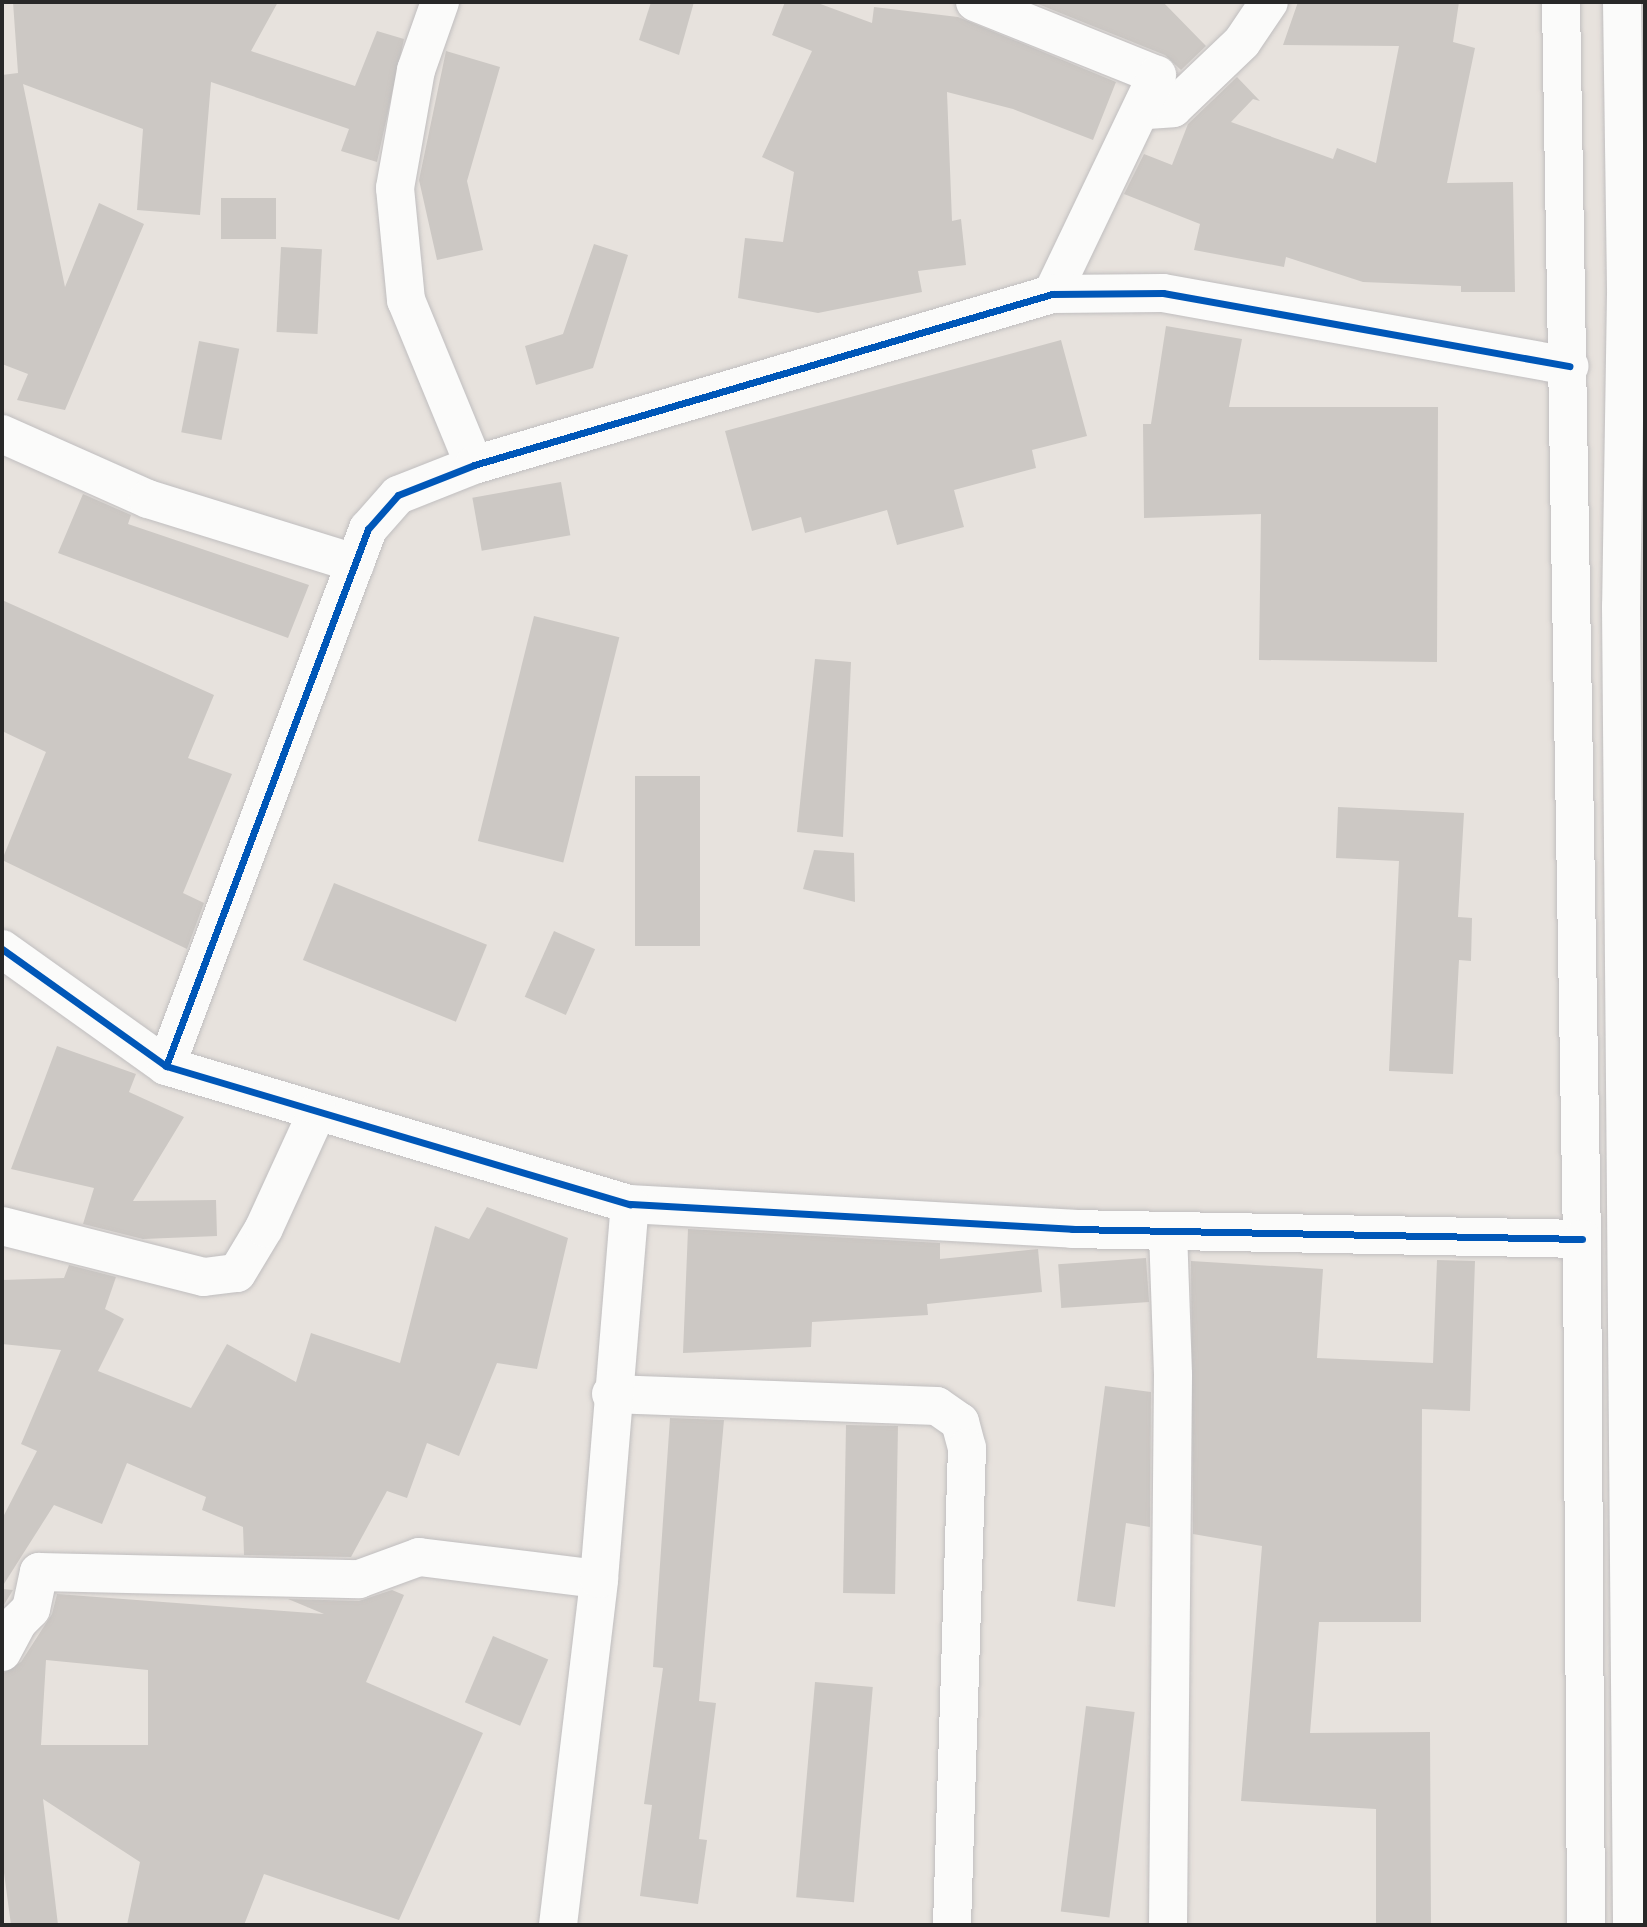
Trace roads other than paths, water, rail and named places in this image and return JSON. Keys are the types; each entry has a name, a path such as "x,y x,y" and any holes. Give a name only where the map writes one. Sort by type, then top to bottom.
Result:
{"street":[{"path":"440,2 416,71 395,188 406,300 474,465"},
{"path":"975,2 1157,75"},
{"path":"1157,75 1147,110 1173,108 1242,42 1269,2"},
{"path":"1561,2 1582,1239 1586,1925"},
{"path":"1622,2 1636,299 1633,609 1638,1749 1632,1925"},
{"path":"1052,294 1157,75"},
{"path":"166,1066 368,529 398,495 474,465 1052,294 1163,293 1569,366"},
{"path":"2,434 148,499 355,563"},
{"path":"2,949 166,1066 630,1205 1167,1231 1582,1239"},
{"path":"2,1226 204,1277 237,1273 264,1228 317,1112"},
{"path":"558,1925 599,1579 611,1394 630,1205"},
{"path":"1167,1231 1173,1375 1168,1925"},
{"path":"611,1394 937,1406 960,1422 967,1448 952,1925"},
{"path":"2,1651 18,1622 31,1609 39,1572 359,1579 419,1557 599,1579"}]}
